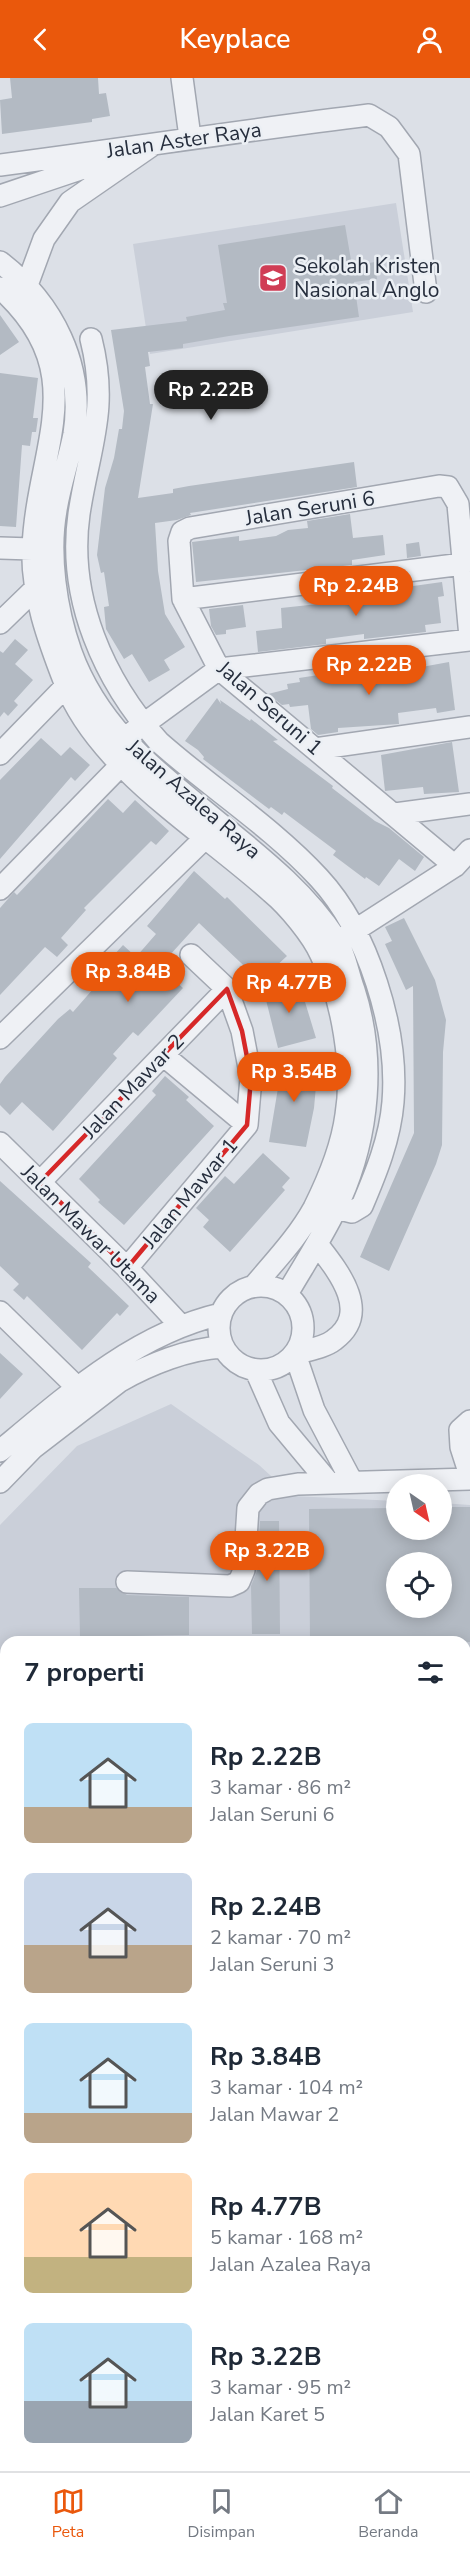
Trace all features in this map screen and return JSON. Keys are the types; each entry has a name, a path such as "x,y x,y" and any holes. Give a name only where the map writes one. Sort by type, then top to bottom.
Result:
{"street":[{"path":"182,78 190,137"},
{"name":"Jalan Aster Raya","path":"0,165 152,145 190,137 369,115 389,127 409,154 426,292"},
{"path":"0,196 152,145"},
{"path":"27,285 44,239 70,202 152,145"},
{"name":"Jalan Azalea Raya","path":"0,262 27,285 48,310 70,359 75,404 74,433 56,512 43,550 72,654 82,678 106,717 136,754 281,873 346,936 363,1023 368,1080 359,1142 336,1208 286,1294"},
{"name":"Jalan Azalea Raya","path":"0,288 28,317 55,377 54,422 43,550 37,587 41,614 66,686 88,726 121,765 284,904 321,954 344,1031 348,1071 346,1114 324,1187 300,1231 254,1286"},
{"path":"70,359 93,346 99,386 99,416 79,514 75,550 86,613 98,651 114,683 143,724 173,754 313,873 346,936"},
{"name":"Jalan Seruni 6","path":"179,541 183,532 190,528 439,486 448,487 458,504 463,564"},
{"name":"Jalan Seruni 1","path":"179,541 183,599 219,669 455,866"},
{"path":"0,548 75,550"},
{"path":"123,738 219,669 470,639 463,564 183,599"},
{"path":"0,623 37,587"},
{"path":"0,754 66,686"},
{"path":"315,748 470,727"},
{"path":"0,889 121,765"},
{"path":"395,814 470,804"},
{"path":"0,1038 206,837"},
{"path":"321,954 455,866 470,850"},
{"name":"Jalan Mawar 1","path":"127,1268 247,1125 251,1078 248,1054 226,989 191,955"},
{"name":"Jalan Mawar 2","path":"40,1182 226,989"},
{"path":"163,1055 247,1125"},
{"name":"Jalan Mawar Utama","path":"0,1143 127,1268 181,1326"},
{"path":"317,1244 338,1271 349,1291 352,1313 347,1327 333,1341 295,1354 277,1368 256,1371 236,1363 222,1347 218,1326 221,1314 234,1296 254,1286 276,1288 286,1294 300,1311 303,1322 300,1345 295,1354 314,1410 352,1482"},
{"path":"0,1311 92,1402"},
{"path":"0,1451 77,1387 151,1341 181,1326 221,1314"},
{"path":"0,1482 33,1448 134,1373 205,1348 222,1347"},
{"path":"256,1371 279,1423 329,1483"},
{"path":"127,1582 230,1586 238,1582 244,1570 248,1508 259,1494 268,1489 298,1484 470,1477 459,1439 460,1430 470,1421"}],"highlighted area":[{"path":"227,989 242,1031 251,1078 247,1125 127,1268 40,1182"}],"shaded area":[{"name":"Sekolah Kristen Nasional Anglo","path":"396,203 413,312 150,354 133,244"},
{"path":"171,1404 259,1465 293,1496 386,1501 386,1540 452,1540 452,1504 470,1505 470,1636 0,1636 0,1525 77,1446"}],"building":[{"path":"10,78 98,78 99,94 106,93 110,116 92,119 92,122 2,134 0,100 12,98"},
{"path":"345,225 352,266 375,262 377,279 354,282 359,317 229,336 183,344 183,348 148,352 150,366 145,367 150,404 153,404 138,498 173,493 173,489 189,486 354,462 357,487 190,513 191,515 177,520 155,523 158,571 165,614 185,647 164,660 170,670 149,682 132,654 124,659 106,629 104,607 109,606 104,572 101,573 97,555 105,488 114,458 119,429 122,429 124,411 111,330 187,321 186,317 225,310 223,303 227,303 218,245"},
{"path":"0,315 19,342 0,355"},
{"path":"0,373 38,378 33,418 38,418 36,432 32,432 30,446 22,445 16,527 0,526"},
{"path":"350,514 353,538 383,535 385,555 352,560 352,565 196,582 192,542 239,536 239,541 276,536 288,530 308,528 307,521"},
{"path":"419,542 421,556 407,558 406,544"},
{"path":"442,582 444,596 438,597 441,623 425,625 426,632 364,639 364,634 326,639 326,644 258,652 256,631 282,628 281,608 337,602 336,593 355,590 356,594"},
{"path":"243,605 246,627 226,630 226,634 216,635 211,626 209,609"},
{"path":"15,639 28,650 15,664 33,680 14,701 18,705 8,716 4,712 0,717 0,651 3,653"},
{"path":"449,662 455,710 437,713 436,708 398,713 399,724 338,728 338,732 318,735 311,729 308,705 290,707 289,704 282,705 268,694 288,689 287,684 300,682 299,678 377,666 378,675"},
{"path":"217,698 221,704 220,700 250,721 251,719 278,740 273,741 424,857 415,871 399,859 379,886 366,877 365,879 333,855 336,851 284,812 282,815 271,807 269,809 203,759 204,757 198,750 185,741"},
{"path":"41,738 61,756 70,747 90,765 75,781 71,777 0,859 0,780"},
{"path":"452,742 459,792 424,794 423,787 385,791 381,755"},
{"path":"108,799 123,813 135,800 169,831 156,845 151,841 84,908 86,910 61,938 68,945 57,957 45,947 0,995 0,908 14,892 17,895"},
{"path":"194,871 225,899 227,897 287,956 260,981 199,923 159,967 183,988 138,1036 133,1032 113,1054 117,1058 53,1131 22,1102 10,1115 0,1105 0,1084 5,1077 58,1019 70,1009 73,1012 107,973 117,959 113,956 123,945 136,957 156,934 147,926"},
{"path":"404,918 435,980 446,1020 443,1052 442,1145 436,1164 389,1271 360,1257 414,1133 413,986 406,990 385,944 392,941 385,927"},
{"path":"298,979 316,1038 278,1048 263,988"},
{"path":"283,1058 318,1064 314,1108 306,1147 269,1142"},
{"path":"165,1076 189,1097 186,1100 214,1126 124,1225 98,1202 100,1200 79,1179 156,1095 152,1091"},
{"path":"263,1153 290,1178 282,1187 285,1190 230,1252 203,1227 209,1220 196,1208 225,1176 234,1184"},
{"path":"0,1181 91,1263 88,1267 129,1306 120,1316 117,1313 82,1350 27,1296 24,1300 13,1290 19,1284 0,1266"},
{"path":"0,1353 23,1374 0,1399"},
{"path":"452,1507 470,1507 470,1636 310,1636 309,1509 386,1508 386,1540 452,1540"},
{"path":"260,1521 279,1521 280,1634 252,1634 251,1586 257,1571"},
{"path":"79,1588 116,1588 127,1595 189,1597 189,1635 80,1636"}],"place":[{"name":"Sekolah Kristen Nasional Anglo","path":"273,278"}]}
